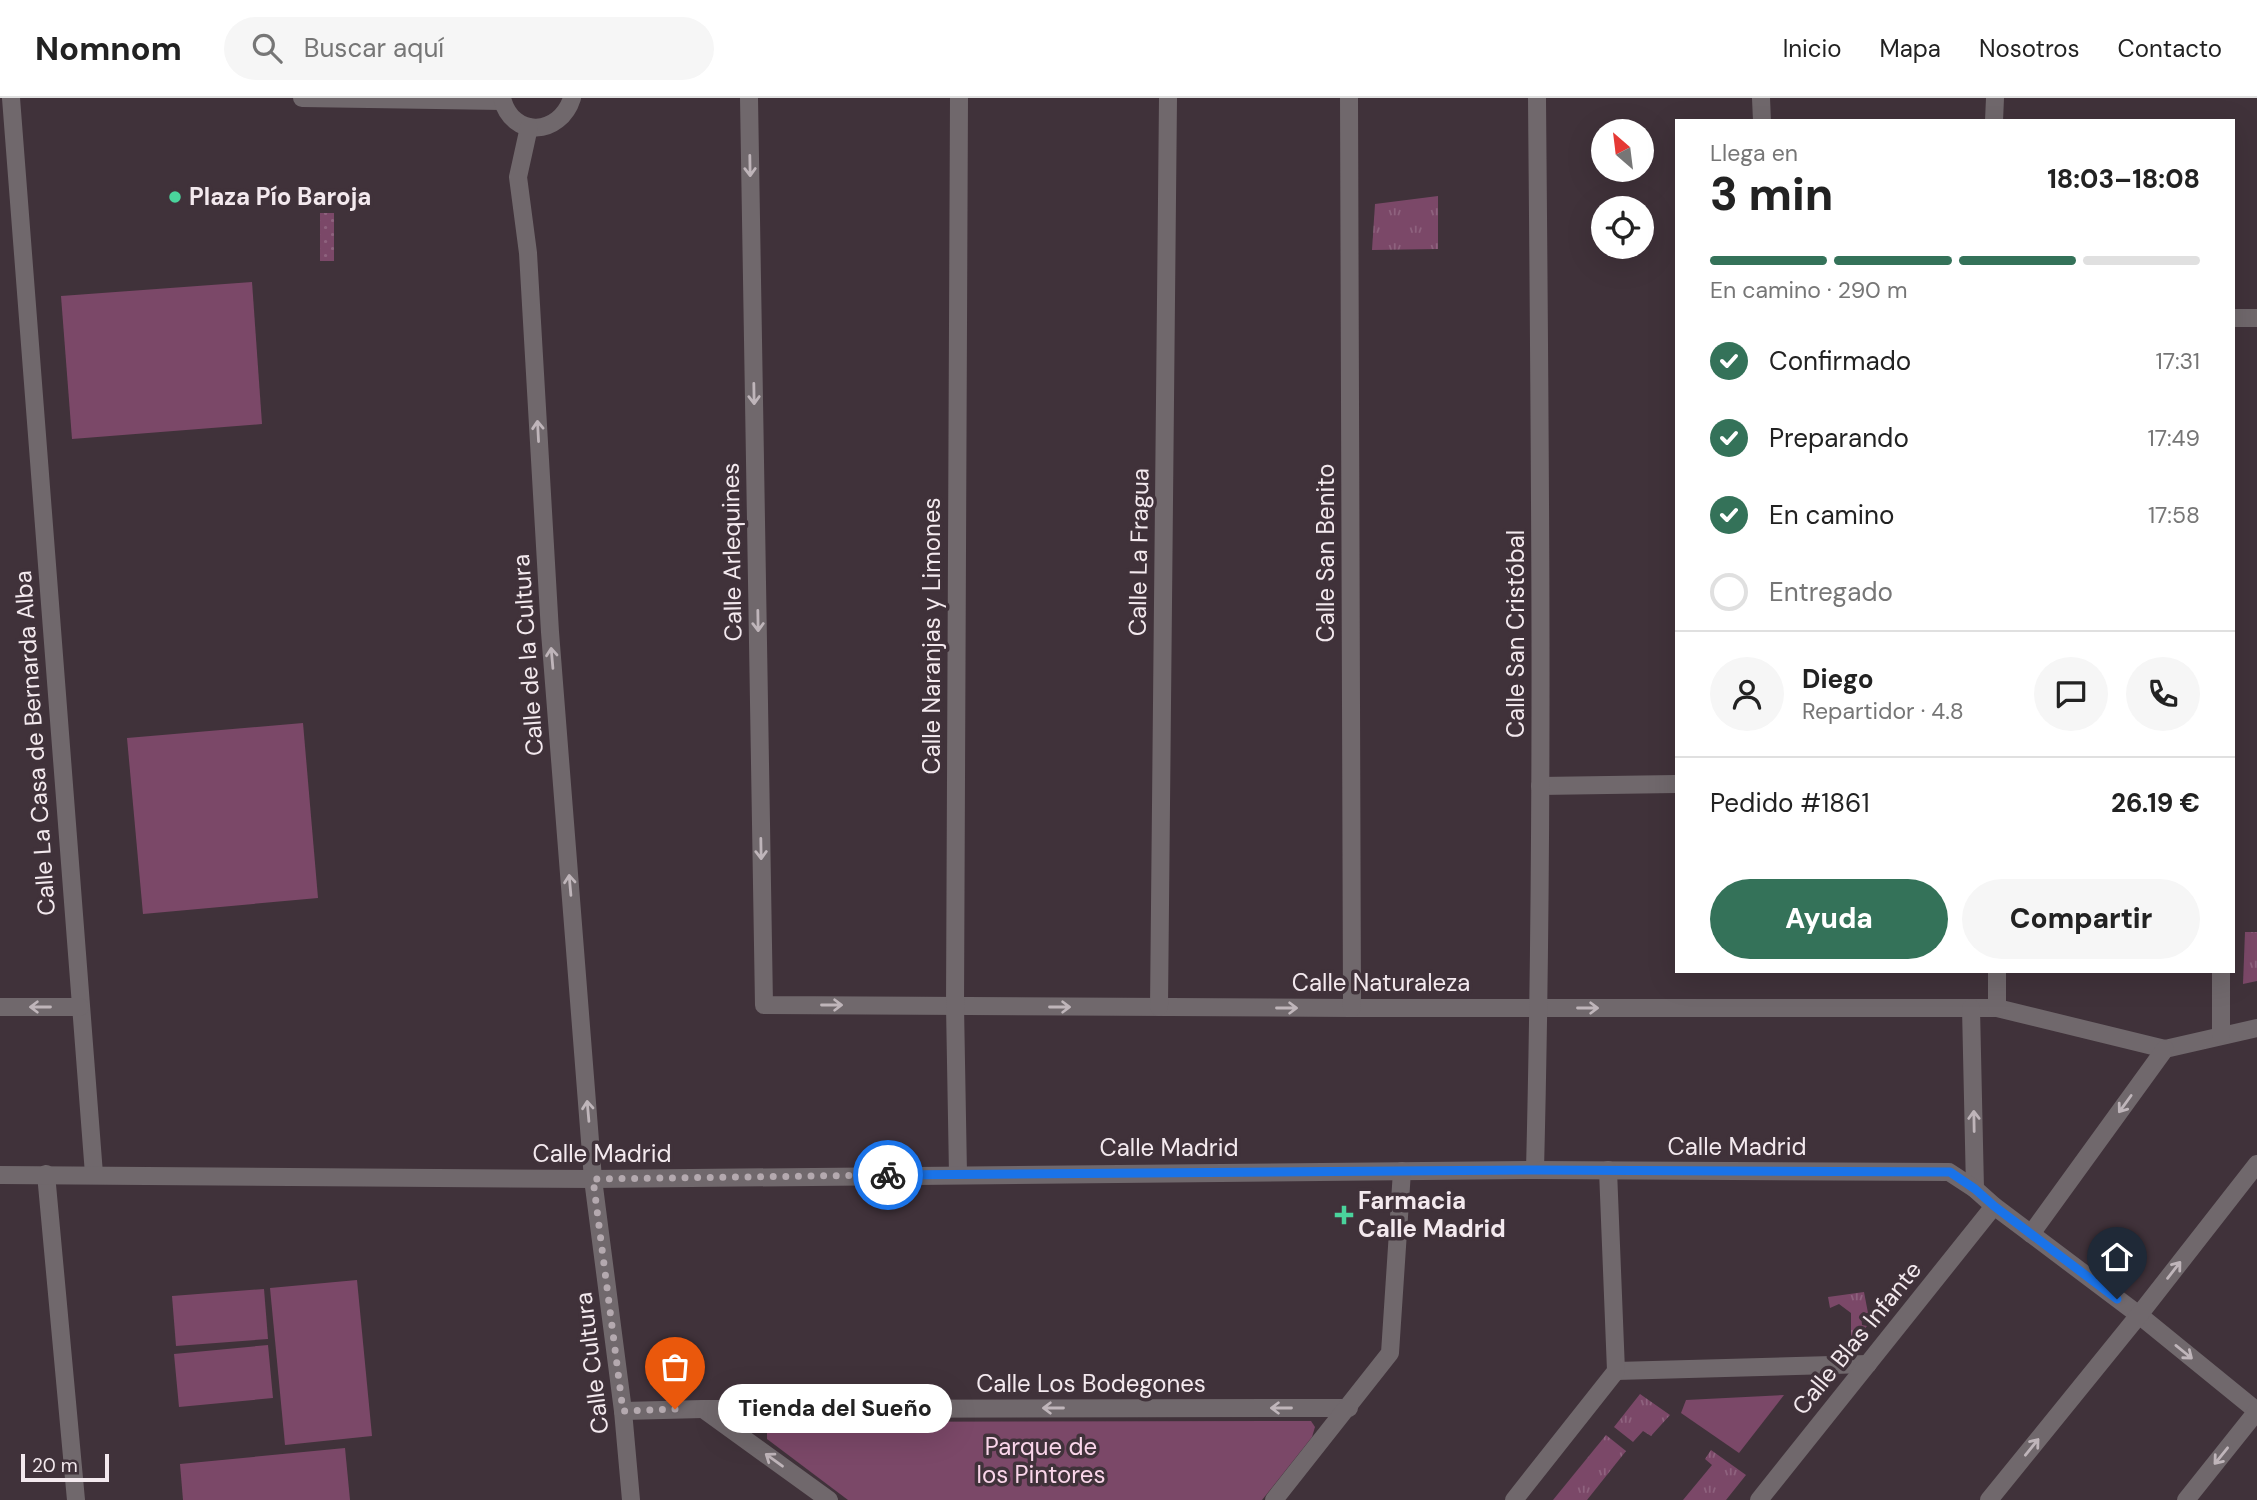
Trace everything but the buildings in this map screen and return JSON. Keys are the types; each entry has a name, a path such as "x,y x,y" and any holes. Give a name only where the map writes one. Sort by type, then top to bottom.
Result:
{"street":[{"name":"Calle La Casa de Bernarda Alba","path":"11,98 93,1174"},
{"path":"302,98 502,99 512,118 529,127 552,125 562,118 572,98"},
{"name":"Calle Arlequines","path":"749,98 764,1005"},
{"name":"Calle Naranjas y Limones","path":"958,1174 955,1006 959,98"},
{"name":"Calle La Fragua","path":"1159,1007 1168,98"},
{"name":"Calle San Benito","path":"1349,98 1352,1008"},
{"name":"Calle San Cristóbal","path":"1535,1170 1541,585 1537,98"},
{"path":"1761,98 1762,119"},
{"path":"1994,119 1995,98"},
{"name":"Calle de la Cultura","path":"529,127 518,177 528,253 550,632 593,1179"},
{"path":"2235,318 2257,318"},
{"path":"1540,786 1675,784"},
{"path":"1997,973 1997,1008"},
{"path":"2221,973 2221,1035"},
{"name":"Calle Naturaleza","path":"764,1005 1997,1008 2165,1049"},
{"path":"0,1007 80,1007"},
{"path":"1971,1008 1975,1189"},
{"path":"2031,1234 2165,1049 2257,1028"},
{"path":"1989,1500 2257,1164"},
{"name":"Calle Madrid","path":"0,1175 593,1179 1535,1170 1950,1172 2139,1315 2257,1411"},
{"path":"1514,1500 1616,1371 1608,1170"},
{"path":"1274,1500 1390,1353 1402,1171"},
{"path":"46,1174 76,1500"},
{"name":"Calle Cultura","path":"593,1179 623,1411 631,1500"},
{"name":"Calle Blas Infante","path":"1759,1500 1994,1206"},
{"path":"1616,1371 1868,1364"},
{"name":"Calle Los Bodegones","path":"623,1411 1349,1408"},
{"path":"703,1409 829,1500"},
{"path":"2186,1500 2257,1411"}],"green space":[{"path":"1438,196 1438,249 1372,250 1375,204"},
{"path":"320,213 334,213 334,261 320,261"},
{"path":"252,282 262,424 72,439 61,296"},
{"path":"303,723 318,898 143,914 127,738"},
{"path":"2245,932 2257,932 2257,981 2243,984"},
{"path":"357,1280 372,1436 285,1445 270,1288"},
{"path":"264,1289 268,1339 176,1346 172,1296"},
{"path":"1864,1292 1868,1313 1861,1314 1862,1325 1867,1326 1851,1345 1851,1313 1839,1304 1830,1308 1828,1297"},
{"path":"268,1345 273,1398 179,1407 174,1354"},
{"path":"1640,1394 1670,1415 1651,1436 1643,1431 1633,1442 1614,1427"},
{"path":"1784,1395 1739,1453 1681,1413 1686,1400"},
{"name":"Parque de los Pintores","path":"1311,1421 1315,1427 1312,1437 1262,1500 848,1500 767,1439 767,1429 778,1422"},
{"path":"1606,1435 1626,1451 1587,1500 1553,1500"},
{"path":"345,1448 350,1500 183,1500 180,1464"},
{"path":"1711,1450 1746,1475 1726,1500 1683,1500 1712,1465 1705,1459"}],"way so far":[{"path":"675,1409 623,1411 593,1179 888,1175"}],"place":[{"name":"Plaza Pío Baroja","path":"175,197"},
{"name":"Farmacia Calle Madrid","path":"1344,1215"},
{"name":"Tienda del Sueño","path":"675,1409"}],"route":[{"path":"888,1175 1535,1170 1950,1172 2117,1299"}]}
